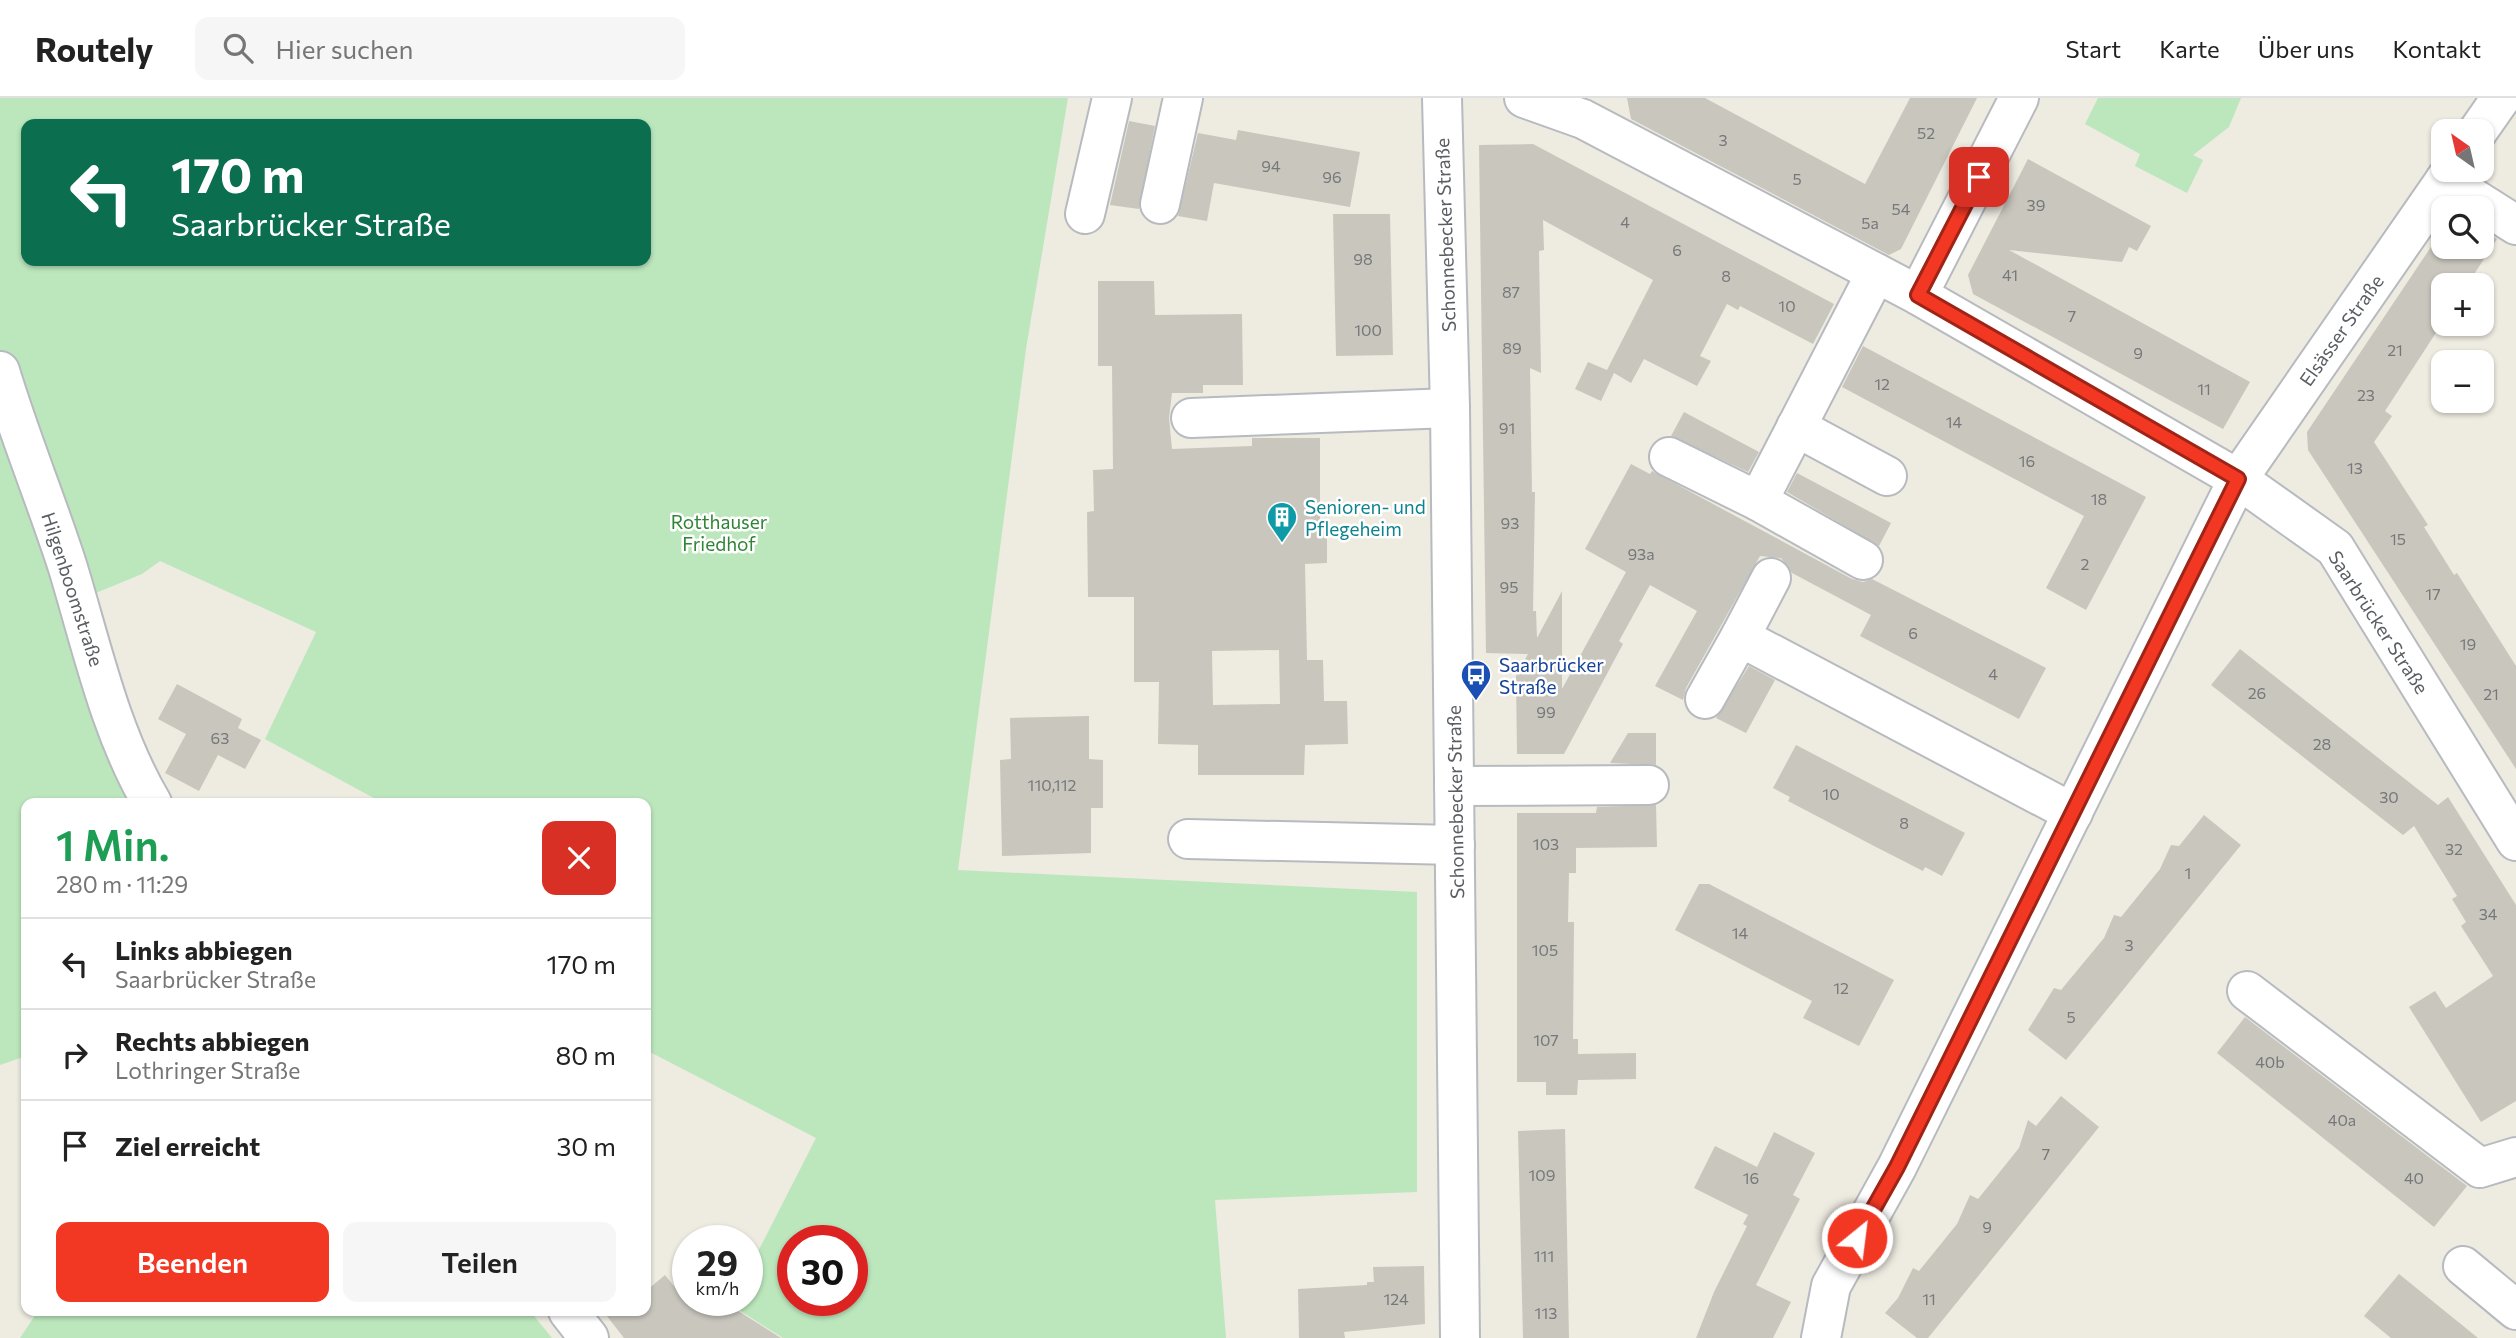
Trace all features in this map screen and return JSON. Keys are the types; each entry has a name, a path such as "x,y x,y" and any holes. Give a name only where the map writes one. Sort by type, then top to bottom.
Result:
{"street":[{"path":"1085,214 1112,98"},
{"path":"1160,204 1183,98"},
{"name":"Schonnebecker Straße","path":"1442,98 1450,408 1455,1111 1460,1338"},
{"name":"Saarbrücker Straße","path":"1524,98 1588,108 2238,479 2335,548 2516,841"},
{"path":"1918,295 2019,98"},
{"path":"2486,119 2501,98"},
{"name":"Elsässer Straße","path":"1821,1338 1831,1286 1897,1167 2238,479 2443,182"},
{"name":"Elsässer Straße","path":"2460,182 2510,210"},
{"path":"1758,501 1876,273"},
{"name":"Hilgenboomstraße","path":"0,371 66,564 118,730 137,778 149,798"},
{"path":"1191,418 1450,408"},
{"path":"1796,427 1888,476"},
{"path":"1669,457 1758,501 1863,560"},
{"path":"1705,699 1771,578"},
{"path":"1740,637 2073,813"},
{"path":"1454,786 1649,785"},
{"path":"1188,839 1455,845"},
{"path":"2247,990 2480,1168 2516,1157"},
{"path":"2463,1266 2516,1310"},
{"path":"572,1316 589,1338"}],"green space":[{"name":"Rotthauser Friedhof","path":"0,98 1068,98 1026,349 958,870 1417,892 1417,1192 1215,1200 1226,1338 783,1338 748,1316 763,1316 763,1242 816,1138 651,1053 651,798 374,798 265,739 316,632 160,561 142,574 74,602 142,798 21,798 21,1058 0,1065"},
{"path":"2098,98 2241,98 2229,127 2193,155 2203,160 2187,193 2135,166 2140,154 2085,124"},
{"path":"35,1316 534,1316 552,1338 20,1338"}],"building":[{"path":"1627,98 1705,98 1865,184 1910,98 1977,98 1901,249 1889,255 1631,119"},
{"path":"1129,121 1155,126 1139,209 1110,205"},
{"path":"1238,130 1360,152 1350,207 1214,183 1207,221 1178,216 1198,133 1236,140"},
{"path":"1533,144 1834,304 1813,344 1740,306 1738,310 1727,304 1700,356 1711,361 1697,386 1644,359 1631,383 1607,370 1653,280 1543,220 1544,250 1539,251 1541,373 1530,368 1532,492 1535,492 1533,611 1536,611 1537,638 1562,591 1562,689 1626,572 1585,549 1631,464 1650,474 1652,471 1852,579 1863,582 1872,579 2046,668 2019,719 1860,636 1871,615 1792,573 1781,558 1760,556 1686,688 1683,700 1655,686 1697,611 1650,585 1619,641 1623,644 1564,754 1517,754 1516,676 1528,654 1486,653 1479,145"},
{"path":"2028,159 2151,226 2137,251 2129,247 2122,262 2009,250 2250,382 2223,429 1973,294 1968,275"},
{"path":"1333,214 1390,214 1393,355 1336,356"},
{"path":"2431,247 2431,259 2484,259 2475,273 2431,273 2431,336 2434,336 2385,411 2392,416 2374,442 2428,525 2424,527 2454,575 2457,573 2516,666 2516,769 2308,450 2307,432"},
{"path":"1098,281 1154,281 1155,315 1242,314 1243,385 1203,385 1203,393 1172,393 1169,418 1172,449 1252,446 1252,438 1320,438 1320,530 1327,530 1327,563 1305,564 1307,660 1323,660 1324,701 1347,701 1348,744 1305,745 1304,775 1198,775 1198,745 1158,744 1159,682 1134,682 1134,597 1088,597 1087,512 1094,511 1093,470 1113,469 1112,366 1098,366","holes":["1279,650 1280,704 1213,705 1212,651"]},
{"path":"1863,346 2146,497 2086,610 2046,588 2084,516 1842,387"},
{"path":"1588,362 1614,373 1601,401 1575,389"},
{"path":"1684,412 1759,452 1748,472 1671,436"},
{"path":"1797,473 1891,523 1879,546 1787,492"},
{"path":"2240,649 2438,805 2448,797 2516,905 2516,1101 2481,1122 2409,1007 2435,991 2446,1008 2493,976 2461,926 2466,922 2452,899 2457,896 2414,826 2403,835 2211,685"},
{"path":"1749,666 1775,680 1746,733 1716,718"},
{"path":"177,684 242,719 238,728 261,740 245,769 218,755 199,791 165,773 186,734 158,719"},
{"path":"1089,716 1089,759 1103,760 1103,808 1091,808 1091,853 1002,856 1000,760 1011,759 1010,718"},
{"path":"1628,733 1656,733 1656,765 1610,763"},
{"path":"1796,745 1965,833 1942,876 1925,867 1923,871 1876,847 1788,801 1790,797 1773,788"},
{"path":"1656,805 1657,847 1576,848 1576,873 1569,873 1568,922 1574,922 1573,1039 1578,1039 1578,1054 1636,1053 1636,1079 1578,1080 1577,1095 1546,1095 1546,1082 1517,1082 1517,813 1596,813 1597,807"},
{"path":"2204,815 2241,845 2066,1060 2028,1030 2054,988 2061,990 2104,938 2114,915 2121,917 2160,869 2171,845 2179,846"},
{"path":"1699,884 1709,884 1894,980 1859,1046 1803,1018 1812,1001 1675,930"},
{"path":"2245,1017 2467,1186 2434,1227 2217,1053"},
{"path":"2061,1096 2099,1127 1928,1338 1917,1338 1885,1313 1898,1298 1913,1268 1919,1271 1957,1224 1970,1195 1978,1199 2019,1148 2028,1120 2036,1126"},
{"path":"1565,1129 1569,1338 1523,1338 1518,1131"},
{"path":"1774,1132 1815,1153 1793,1195 1800,1199 1756,1285 1791,1302 1773,1338 1696,1338 1714,1292 1747,1226 1743,1224 1748,1215 1694,1188 1715,1146 1757,1167"},
{"path":"1424,1266 1425,1324 1344,1332 1345,1338 1299,1338 1298,1289 1367,1285 1367,1282 1374,1282 1373,1267"},
{"path":"2399,1274 2478,1338 2391,1338 2364,1316"},
{"path":"665,1275 672,1284 672,1316 746,1316 781,1338 624,1338 607,1316 651,1316 651,1287"}],"place":[{"name":"Senioren- und Pflegeheim","path":"1282,544"},
{"name":"Saarbrücker Straße","path":"1476,702"}],"route":[{"path":"1857,1238 1897,1167 2238,479 1918,295 1979,177"}]}
